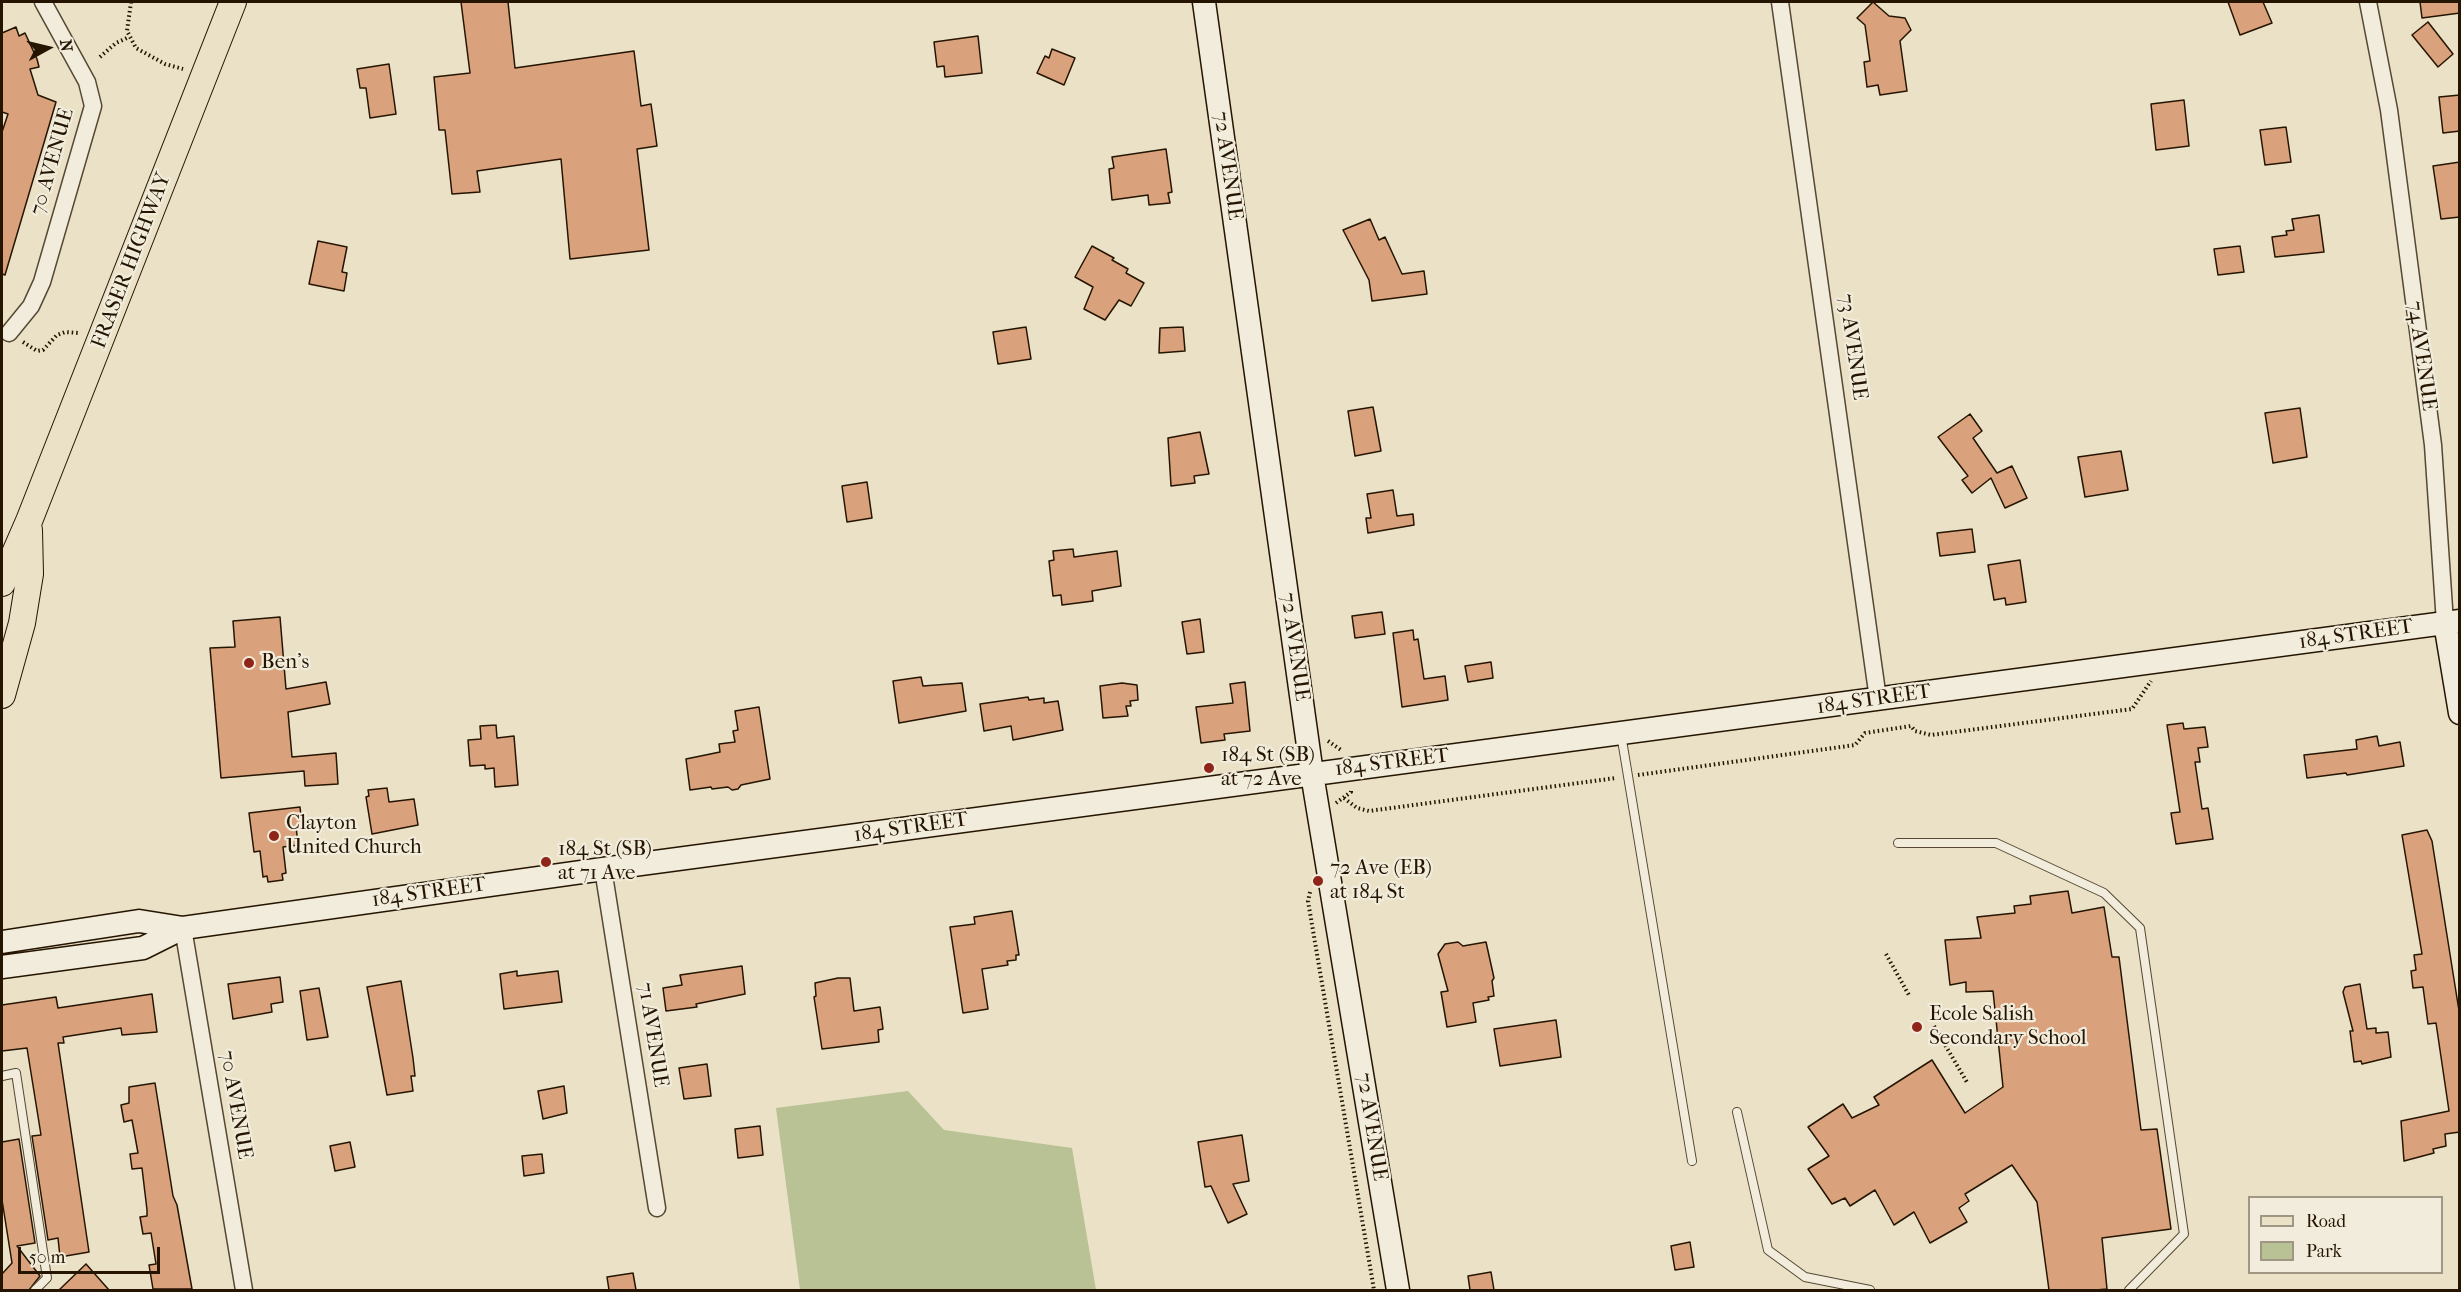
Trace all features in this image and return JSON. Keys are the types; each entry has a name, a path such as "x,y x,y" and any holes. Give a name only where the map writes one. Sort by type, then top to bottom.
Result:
{"main road":[{"name":"FRASER HIGHWAY","path":"2,579 29,521 233,2"},
{"name":"72 AVENUE","path":"1203,2 1312,774 1398,1290"},
{"name":"FRASER HIGHWAY","path":"2,695 22,623 30,574 29,521"},
{"name":"184 STREET","path":"2,942 139,921 183,928 603,869 2452,622"},
{"name":"74 AVENUE","path":"2452,622 2460,713"},
{"name":"184 STREET","path":"2,967 143,948 183,928"}],"street":[{"name":"70 AVENUE","path":"9,333 31,306 42,282 93,106 87,82 43,2"},
{"name":"73 AVENUE","path":"1780,2 1878,699"},
{"name":"74 AVENUE","path":"2368,2 2389,110 2433,446 2452,622"},
{"name":"71 AVENUE","path":"603,869 657,1208"},
{"name":"70 AVENUE","path":"183,928 244,1290"}],"lane":[{"path":"1621,734 1692,1161"},
{"path":"1898,843 1996,843 2104,893 2140,928 2184,1234 2129,1290"},
{"path":"2,1076 16,1073 47,1278 35,1290"},
{"path":"1737,1112 1768,1250 1805,1277 1870,1290"}],"path":[{"path":"131,2 126,22 129,38 135,48 144,54 183,69"},
{"path":"100,57 116,43 129,38"},
{"path":"9,333 37,351 49,346 57,335 65,332 78,333"},
{"path":"1644,774 1856,746 1865,733 1911,726 1915,731 1930,735 2132,709 2155,677"},
{"path":"1327,741 1346,754"},
{"path":"1344,798 1357,808 1369,811 1616,778"},
{"path":"1337,802 1351,792"},
{"path":"1311,884 1308,901 1374,1290"},
{"path":"1886,954 1910,997"},
{"path":"1934,1026 1968,1084"}],"green space":[{"path":"908,1091 944,1130 1072,1148 1096,1290 800,1290 776,1108"}],"building":[{"path":"461,2 508,2 515,68 634,51 641,106 651,104 657,146 637,149 649,250 570,259 561,159 477,171 480,192 452,194 445,130 439,130 434,77 470,73"},
{"path":"1873,2 1889,16 1905,18 1911,30 1900,41 1907,91 1880,95 1878,85 1867,87 1864,62 1870,61 1865,25 1857,18"},
{"path":"2228,2 2263,2 2272,23 2240,35"},
{"path":"2420,2 2460,2 2460,13 2422,18"},
{"path":"2428,22 2453,54 2438,67 2412,35"},
{"path":"16,27 19,36 25,33 37,59 39,67 30,69 38,95 56,102 5,275 2,274 2,132 8,114 2,112 2,33"},
{"path":"978,36 982,73 945,77 944,66 937,67 934,42"},
{"path":"1052,49 1075,58 1064,85 1037,73 1045,56 1049,58"},
{"path":"389,64 396,114 370,118 366,88 360,88 357,69"},
{"path":"2460,95 2460,131 2443,133 2439,97"},
{"path":"2184,100 2189,146 2156,150 2151,104"},
{"path":"2286,127 2291,162 2265,165 2260,130"},
{"path":"1166,149 1172,192 1168,193 1170,203 1149,205 1148,195 1112,200 1109,169 1114,168 1112,157"},
{"path":"2460,162 2460,217 2441,219 2433,166"},
{"path":"2319,215 2324,252 2275,257 2272,237 2287,235 2286,231 2294,230 2292,219"},
{"path":"1370,219 1379,240 1385,237 1402,274 1424,271 1427,294 1372,301 1369,280 1343,230"},
{"path":"318,241 347,247 342,272 347,273 344,291 309,284"},
{"path":"1092,246 1114,258 1112,260 1128,269 1126,273 1144,283 1131,306 1119,300 1105,320 1084,309 1093,287 1075,277"},
{"path":"2240,246 2244,272 2218,275 2214,249"},
{"path":"1026,327 1031,359 998,364 993,332"},
{"path":"1183,327 1185,351 1159,353 1160,328"},
{"path":"1373,407 1381,451 1355,456 1348,411"},
{"path":"2300,408 2307,457 2273,463 2265,413"},
{"path":"1970,414 1982,431 1973,438 1997,473 2012,466 2027,498 2005,508 1991,478 1972,493 1962,480 1968,476 1938,437"},
{"path":"1200,432 1209,474 1194,476 1195,483 1171,486 1168,438"},
{"path":"2121,451 2128,490 2085,497 2078,457"},
{"path":"867,482 872,518 847,522 842,486"},
{"path":"1393,490 1397,516 1413,514 1414,525 1368,533 1366,518 1371,518 1367,494"},
{"path":"1972,529 1975,552 1940,556 1937,533"},
{"path":"1073,549 1074,557 1117,551 1121,586 1092,591 1093,601 1062,605 1061,595 1053,596 1049,561 1054,560 1053,551"},
{"path":"2020,560 2026,602 2006,605 2005,598 1994,600 1988,565"},
{"path":"1382,612 1385,634 1355,638 1352,616"},
{"path":"280,617 286,689 326,682 330,704 288,712 292,757 336,753 338,784 305,786 304,771 221,778 210,648 235,647 233,621"},
{"path":"1200,619 1204,652 1187,654 1182,622"},
{"path":"1413,630 1414,640 1418,639 1424,679 1445,676 1448,700 1402,707 1393,633"},
{"path":"1491,662 1493,678 1468,682 1465,666"},
{"path":"921,677 923,686 962,683 966,711 899,723 893,681"},
{"path":"1245,682 1250,731 1224,734 1225,740 1201,743 1196,707 1233,703 1230,684"},
{"path":"1122,683 1137,685 1138,700 1130,701 1131,706 1126,706 1128,716 1103,718 1100,686"},
{"path":"1028,697 1029,700 1044,698 1044,703 1058,701 1063,730 1013,740 1011,726 984,731 980,704"},
{"path":"759,707 770,779 741,785 738,789 732,790 728,787 712,789 711,787 690,790 686,759 720,752 719,744 735,742 733,731 738,730 735,711"},
{"path":"2183,723 2184,729 2205,727 2208,747 2198,748 2200,762 2195,762 2202,809 2208,808 2213,839 2176,844 2171,813 2180,812 2167,725"},
{"path":"496,725 497,738 514,736 518,785 495,787 494,768 485,769 485,765 470,766 468,740 481,739 480,726"},
{"path":"2377,736 2379,746 2400,742 2404,766 2347,775 2346,773 2307,778 2304,755 2357,749 2356,740"},
{"path":"387,788 389,802 414,799 418,825 372,834 366,797 369,796 368,790"},
{"name":"Clayton United Church","path":"300,807 302,825 296,826 298,845 283,847 286,873 282,874 283,880 268,882 267,876 263,877 260,851 254,852 249,813"},
{"path":"2427,830 2432,841 2460,1017 2460,1132 2445,1134 2446,1146 2433,1149 2434,1153 2404,1161 2401,1121 2449,1111 2436,1023 2428,1024 2423,987 2413,988 2411,971 2416,970 2414,955 2422,954 2402,835"},
{"path":"2068,891 2072,913 2104,907 2112,957 2119,957 2141,1130 2157,1129 2171,1229 2102,1238 2107,1289 2096,1290 2049,1290 2037,1202 2012,1165 1965,1194 1969,1201 1959,1208 1967,1222 1930,1243 1914,1212 1894,1225 1875,1190 1850,1206 1845,1198 1832,1204 1808,1169 1829,1156 1808,1127 1843,1104 1852,1118 1879,1105 1874,1097 1932,1060 1965,1113 2003,1087 1993,991 1966,992 1966,982 1950,985 1945,940 1981,938 1977,917 2015,913 2014,906 2031,904 2030,896"},
{"path":"1012,911 1019,955 1016,955 1016,960 1007,961 1008,965 982,969 988,1009 963,1013 950,927 975,924 974,917"},
{"path":"1458,942 1463,946 1486,942 1494,978 1492,981 1494,996 1488,997 1489,1000 1473,1003 1476,1022 1447,1027 1441,992 1448,991 1438,954 1445,944"},
{"path":"742,966 745,994 696,1004 697,1007 666,1011 663,988 682,985 680,975"},
{"path":"517,971 517,976 558,971 562,1002 504,1009 500,974"},
{"path":"280,977 283,1002 271,1004 272,1012 233,1019 228,984"},
{"path":"850,978 854,1011 880,1007 883,1029 878,1030 879,1042 822,1049 814,997 816,996 815,983"},
{"path":"401,981 415,1076 411,1076 413,1091 387,1095 367,987"},
{"path":"2360,984 2367,1029 2376,1028 2376,1033 2388,1032 2391,1057 2362,1064 2361,1061 2354,1062 2350,1031 2353,1031 2343,992 2345,987"},
{"path":"319,988 328,1037 307,1040 300,991"},
{"path":"152,994 157,1032 122,1035 121,1028 63,1037 64,1043 58,1043 89,1252 60,1257 58,1238 48,1240 32,1136 41,1135 27,1048 2,1051 2,1005 56,997 58,1008"},
{"path":"1556,1020 1561,1057 1500,1066 1494,1029"},
{"path":"707,1064 711,1096 684,1099 679,1068"},
{"path":"155,1083 173,1196 177,1205 192,1289 153,1289 149,1265 156,1264 151,1233 143,1234 140,1217 147,1216 147,1210 142,1168 132,1169 130,1154 138,1153 132,1120 124,1122 121,1105 129,1103 129,1087"},
{"path":"564,1086 567,1113 543,1119 538,1091"},
{"path":"760,1126 763,1155 738,1158 735,1129"},
{"path":"1242,1135 1249,1181 1233,1184 1247,1214 1228,1223 1211,1186 1205,1187 1198,1142"},
{"path":"19,1139 35,1243 17,1246 40,1276 29,1290 2,1290 2,1274 12,1263 2,1200 2,1142"},
{"path":"350,1142 355,1167 335,1171 330,1146"},
{"path":"542,1154 544,1173 524,1176 522,1156"},
{"path":"1690,1242 1694,1267 1675,1270 1671,1246"},
{"path":"86,1264 109,1290 59,1290"},
{"path":"1491,1272 1494,1290 1470,1290 1468,1276"},
{"path":"633,1273 636,1290 609,1290 607,1277"}],"place":[{"name":"Ben's","path":"249,663"},
{"name":"184 St (SB) at 72 Ave","path":"1209,768"},
{"name":"Clayton United Church","path":"274,836"},
{"name":"184 St (SB) at 71 Ave","path":"546,862"},
{"name":"72 Ave (EB) at 184 St","path":"1318,881"},
{"name":"Ecole Salish Secondary School","path":"1917,1027"}]}
